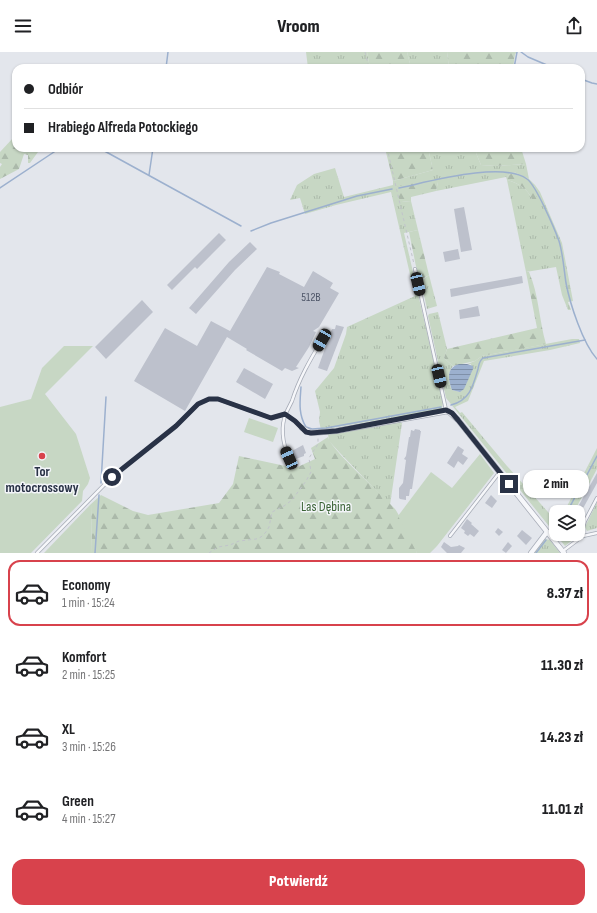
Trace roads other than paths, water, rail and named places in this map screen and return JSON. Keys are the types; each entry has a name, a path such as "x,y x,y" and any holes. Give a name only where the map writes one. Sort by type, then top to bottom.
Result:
{"street":[{"path":"302,428 311,433 336,431 446,410 452,413 564,552"},
{"path":"531,553 548,532"}],"lane":[{"path":"414,269 446,410"},
{"path":"289,458 282,436 285,414 291,403 294,390 322,340"},
{"path":"37,553 112,477 176,426 198,404 209,399 218,399 271,418 285,414"},
{"path":"285,414 302,428"},
{"path":"450,536 499,472"},
{"path":"585,523 597,498"},
{"path":"585,536 597,533"},
{"path":"564,552 577,541"}],"water":[{"path":"459,364 473,366 464,389 460,392 452,390 449,378 452,368"}],"waterway":[{"path":"166,64 168,52"},
{"path":"515,64 517,52"},
{"path":"521,52 528,57 545,64"},
{"path":"585,80 597,84"},
{"path":"0,188 54,152"},
{"path":"106,152 241,226"},
{"path":"149,175 152,152"},
{"path":"399,188 464,174 483,172 516,174 527,179 540,198 557,235 562,251 566,283 574,312 582,334 597,359"},
{"path":"251,231 271,223 357,196 392,189"},
{"path":"451,405 463,400 470,392 479,363 483,358 585,340"},
{"path":"301,387 300,407 303,422 306,427 312,429 326,428 441,407"},
{"path":"101,483 106,397"},
{"path":"571,505 597,456"},
{"path":"95,553 99,495"},
{"path":"536,553 546,540"}],"place":[{"name":"Tor motocrossowy","path":"42,456"}],"park label":[{"name":"Las Dębina","path":"326,506"}]}
